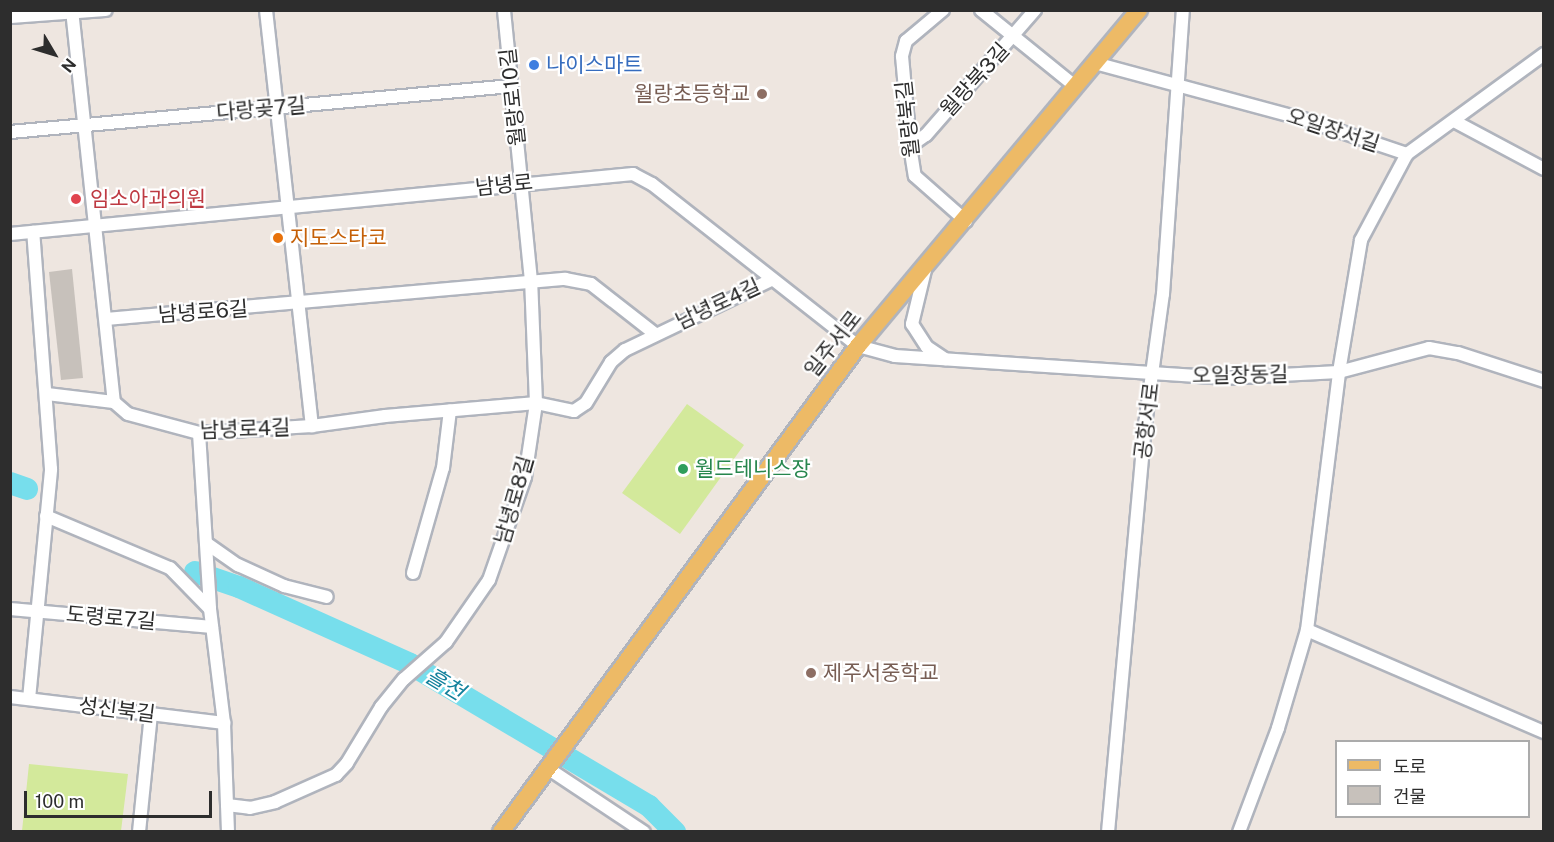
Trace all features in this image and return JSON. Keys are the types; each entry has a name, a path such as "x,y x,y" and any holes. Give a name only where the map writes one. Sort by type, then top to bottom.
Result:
{"main road":[{"name":"일주서로","path":"549,769 858,346 966,221 1139,10"},
{"path":"501,831 549,769"}],"street":[{"path":"10,17 106,10"},
{"path":"266,10 301,304 312,426"},
{"name":"월랑로10길","path":"504,10 522,183"},
{"name":"월랑북길","path":"943,10 906,41 902,56 910,146 915,176 966,221"},
{"path":"981,10 1075,86"},
{"name":"월랑북3길","path":"910,146 926,135 1015,36 1035,10"},
{"name":"공항서로","path":"1108,831 1136,514 1163,294 1184,10"},
{"path":"72,12 114,402"},
{"name":"오일장서길","path":"1095,63 1303,119 1407,154 1544,54"},
{"name":"다랑곶7길","path":"10,132 512,86"},
{"path":"1454,121 1544,169"},
{"path":"1239,831 1278,728 1307,630 1338,372 1361,240 1407,154"},
{"name":"남녕로","path":"10,234 615,174 641,177 858,346"},
{"name":"남녕로8길","path":"227,805 250,808 275,802 336,775 404,679 428,661 446,642 489,580 525,477 536,403 531,281 522,183"},
{"path":"29,699 51,469 33,232"},
{"path":"927,266 912,324 927,347 946,360"},
{"path":"531,281 565,279 591,284 654,333"},
{"name":"남녕로4길","path":"46,394 114,402 128,414 199,433 312,426 450,410 536,403 574,411 586,403 611,362 654,333 771,280"},
{"name":"남녕로6길","path":"106,319 301,304 531,281"},
{"name":"오일장동길","path":"858,346 895,356 1152,376 1223,378 1338,372 1429,348 1458,353 1544,381"},
{"path":"413,573 442,468 450,410"},
{"path":"199,433 210,609 224,723 228,831"},
{"path":"46,516 170,568 210,609"},
{"path":"206,543 238,565 284,586 327,597"},
{"name":"도령로7길","path":"10,609 212,627"},
{"path":"1307,630 1544,732"},
{"name":"성신북길","path":"10,697 224,723"},
{"path":"139,831 151,714"},
{"path":"549,769 644,831"}],"green space":[{"name":"월드테니스장","path":"687,404 744,445 680,534 622,493"},
{"path":"29,764 128,774 121,831 22,831"}],"building":[{"path":"72,269 83,378 61,380 49,272"}],"waterway":[{"name":"흘천","path":"10,483 27,489"},
{"name":"흘천","path":"195,572 239,587 410,664 649,806 675,832"}],"place":[{"name":"나이스마트","path":"534,65"},
{"name":"월랑초등학교","path":"762,94"},
{"name":"임소아과의원","path":"76,199"},
{"name":"지도스타코","path":"278,238"},
{"name":"월드테니스장","path":"683,469"},
{"name":"제주서중학교","path":"811,673"}]}
